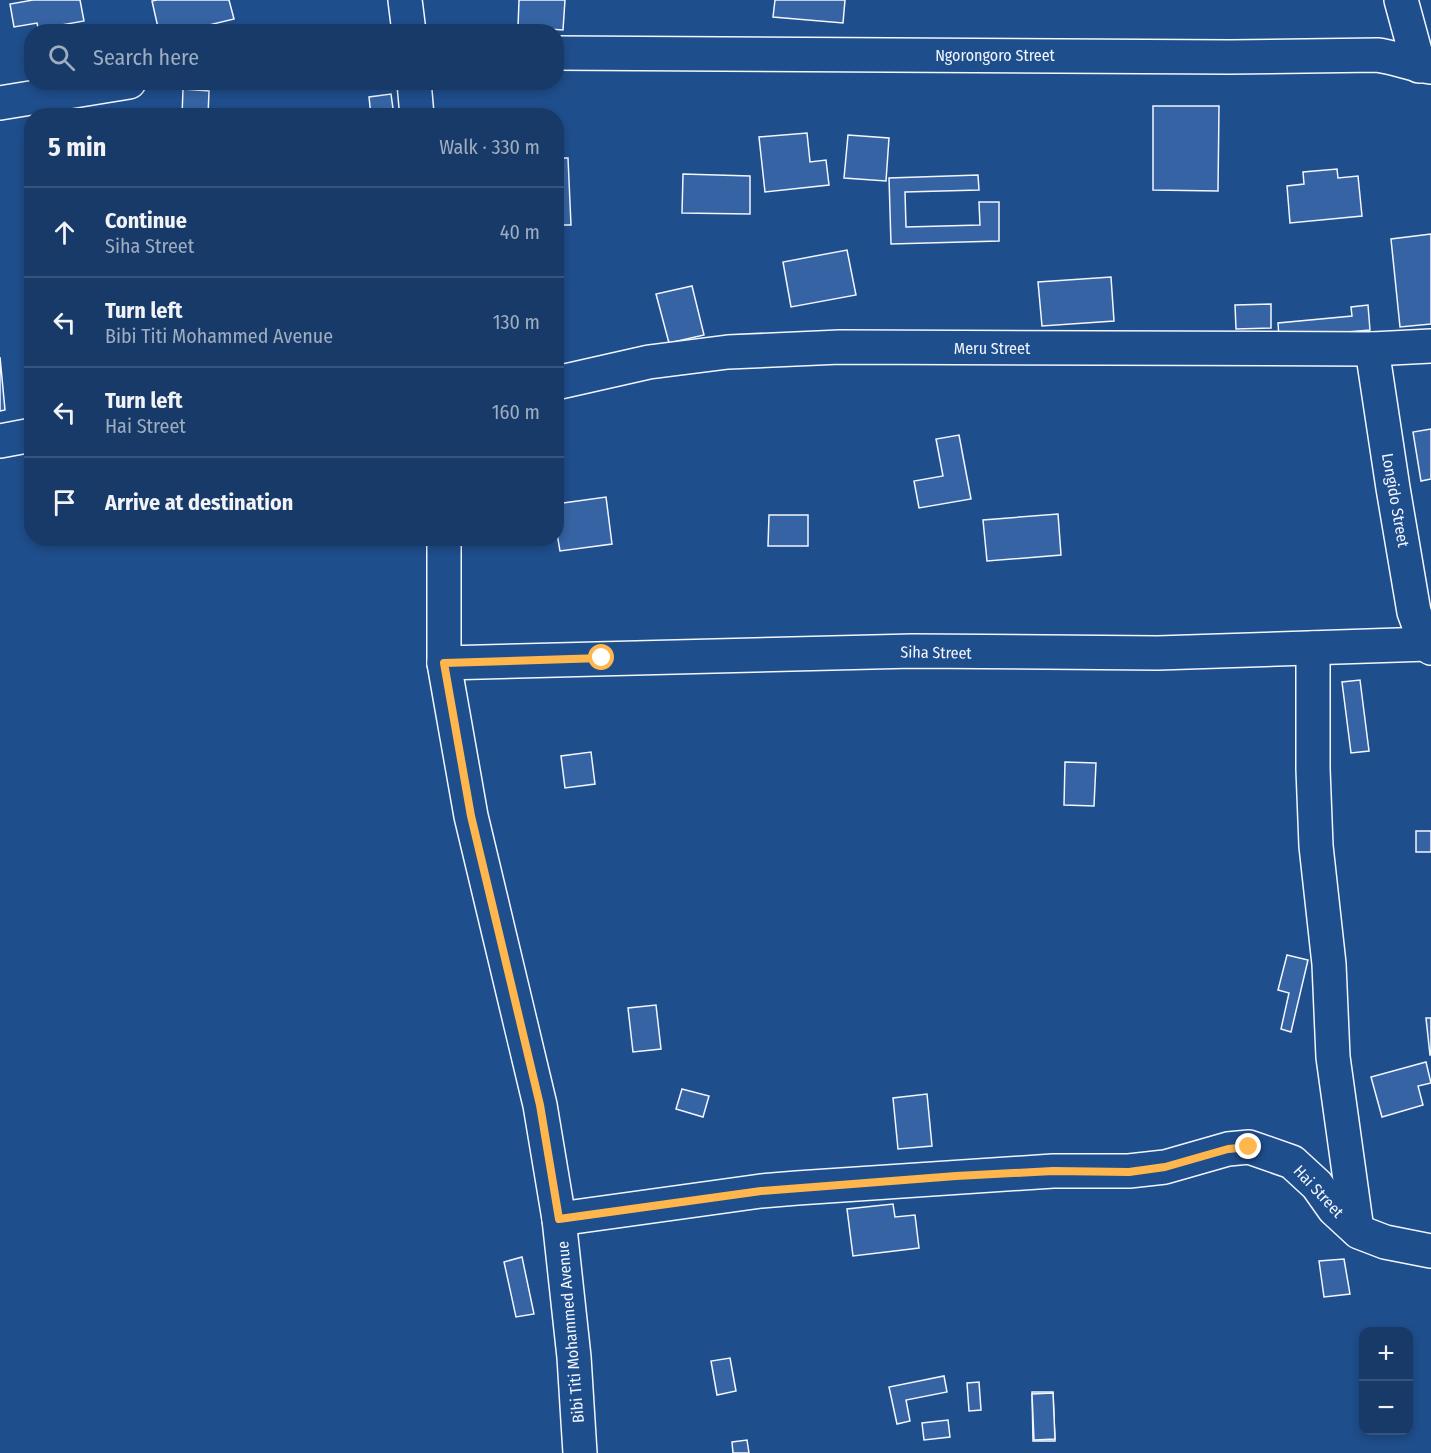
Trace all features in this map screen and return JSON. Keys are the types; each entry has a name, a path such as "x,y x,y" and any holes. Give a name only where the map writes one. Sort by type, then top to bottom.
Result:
{"street":[{"path":"405,0 408,24"},
{"path":"1401,0 1425,67"},
{"name":"Ngorongoro Street","path":"564,53 1230,57 1358,55 1393,57 1425,67"},
{"path":"0,103 80,90"},
{"path":"415,90 416,108"},
{"name":"Meru Street","path":"564,380 649,362 694,356 728,352 840,347 1372,349 1431,346"},
{"name":"Longido Street","path":"1372,349 1414,612 1430,646"},
{"path":"0,441 24,436"},
{"name":"Bibi Titi Mohammed Avenue","path":"444,546 444,663 471,816 540,1105 559,1219 574,1357 580,1453"},
{"name":"Siha Street","path":"444,663 913,651 1158,653 1430,646"},
{"path":"1313,648 1313,769 1317,846 1329,964 1333,1057 1357,1230"},
{"name":"Hai Street","path":"559,1219 761,1191 956,1176 1053,1171 1129,1172 1165,1167 1228,1149 1249,1147 1292,1162 1317,1185 1334,1209 1357,1230 1385,1242 1431,1251"}],"building":[{"path":"33,0 80,0 84,21 67,24 24,24 14,27 10,4"},
{"path":"229,0 234,19 213,24 157,24 152,1"},
{"path":"519,0 565,0 563,24 518,24"},
{"path":"775,0 845,0 843,23 773,17"},
{"path":"183,90 209,91 208,108 182,108"},
{"path":"391,94 393,108 370,108 369,97"},
{"path":"1153,106 1219,106 1218,191 1153,190"},
{"path":"807,133 810,162 826,160 829,185 765,192 759,137"},
{"path":"848,135 889,138 886,181 844,178"},
{"path":"564,158 568,158 571,225 564,225"},
{"path":"1337,169 1338,178 1358,176 1362,216 1290,223 1287,186 1304,184 1303,172"},
{"path":"683,174 750,176 750,214 682,213"},
{"path":"978,175 979,190 905,192 906,227 980,225 979,202 999,202 999,241 891,244 889,178"},
{"path":"1431,234 1431,324 1400,327 1391,239"},
{"path":"847,250 856,295 791,307 783,262"},
{"path":"1111,277 1114,321 1042,326 1038,282"},
{"path":"692,286 704,335 669,343 656,294"},
{"path":"1271,304 1271,328 1236,329 1235,305"},
{"path":"1368,305 1370,330 1279,338 1278,323 1352,316 1351,307"},
{"path":"0,357 5,410 0,411"},
{"path":"1431,429 1431,479 1421,481 1413,432"},
{"path":"959,435 971,499 919,508 914,481 943,476 936,439"},
{"path":"606,497 612,544 560,551 559,546 564,546 564,503"},
{"path":"1058,514 1061,555 987,561 983,520"},
{"path":"769,515 808,515 808,546 768,546"},
{"path":"1360,680 1369,751 1351,753 1342,682"},
{"path":"591,752 595,784 565,788 561,756"},
{"path":"1065,762 1096,763 1094,806 1064,805"},
{"path":"1416,831 1431,831 1431,852 1416,852"},
{"path":"1287,955 1308,960 1291,1032 1281,1029 1289,993 1278,990"},
{"path":"656,1005 661,1049 633,1052 628,1008"},
{"path":"1426,1018 1431,1018 1431,1055 1430,1055"},
{"path":"1426,1062 1431,1083 1418,1086 1423,1105 1382,1117 1371,1077"},
{"path":"682,1089 709,1096 703,1117 676,1109"},
{"path":"927,1094 932,1146 898,1149 893,1098"},
{"path":"893,1204 895,1217 915,1215 919,1248 853,1256 847,1209"},
{"path":"522,1257 534,1314 516,1317 504,1262"},
{"path":"1344,1259 1350,1294 1324,1297 1319,1261"},
{"path":"730,1358 736,1391 717,1395 711,1361"},
{"path":"944,1376 947,1392 906,1400 910,1421 897,1424 889,1387"},
{"path":"979,1382 981,1410 969,1411 967,1383"},
{"path":"1032,1392 1053,1392 1055,1441 1033,1441"},
{"path":"1053,1393 1055,1439 1034,1440 1032,1394"},
{"path":"948,1420 950,1437 924,1440 922,1423"},
{"path":"747,1440 749,1453 733,1453 732,1442"}],"route":[{"path":"602,658 444,663 471,816 540,1105 559,1219 761,1191 956,1176 1053,1171 1129,1172 1165,1167 1228,1149 1249,1147"}]}
